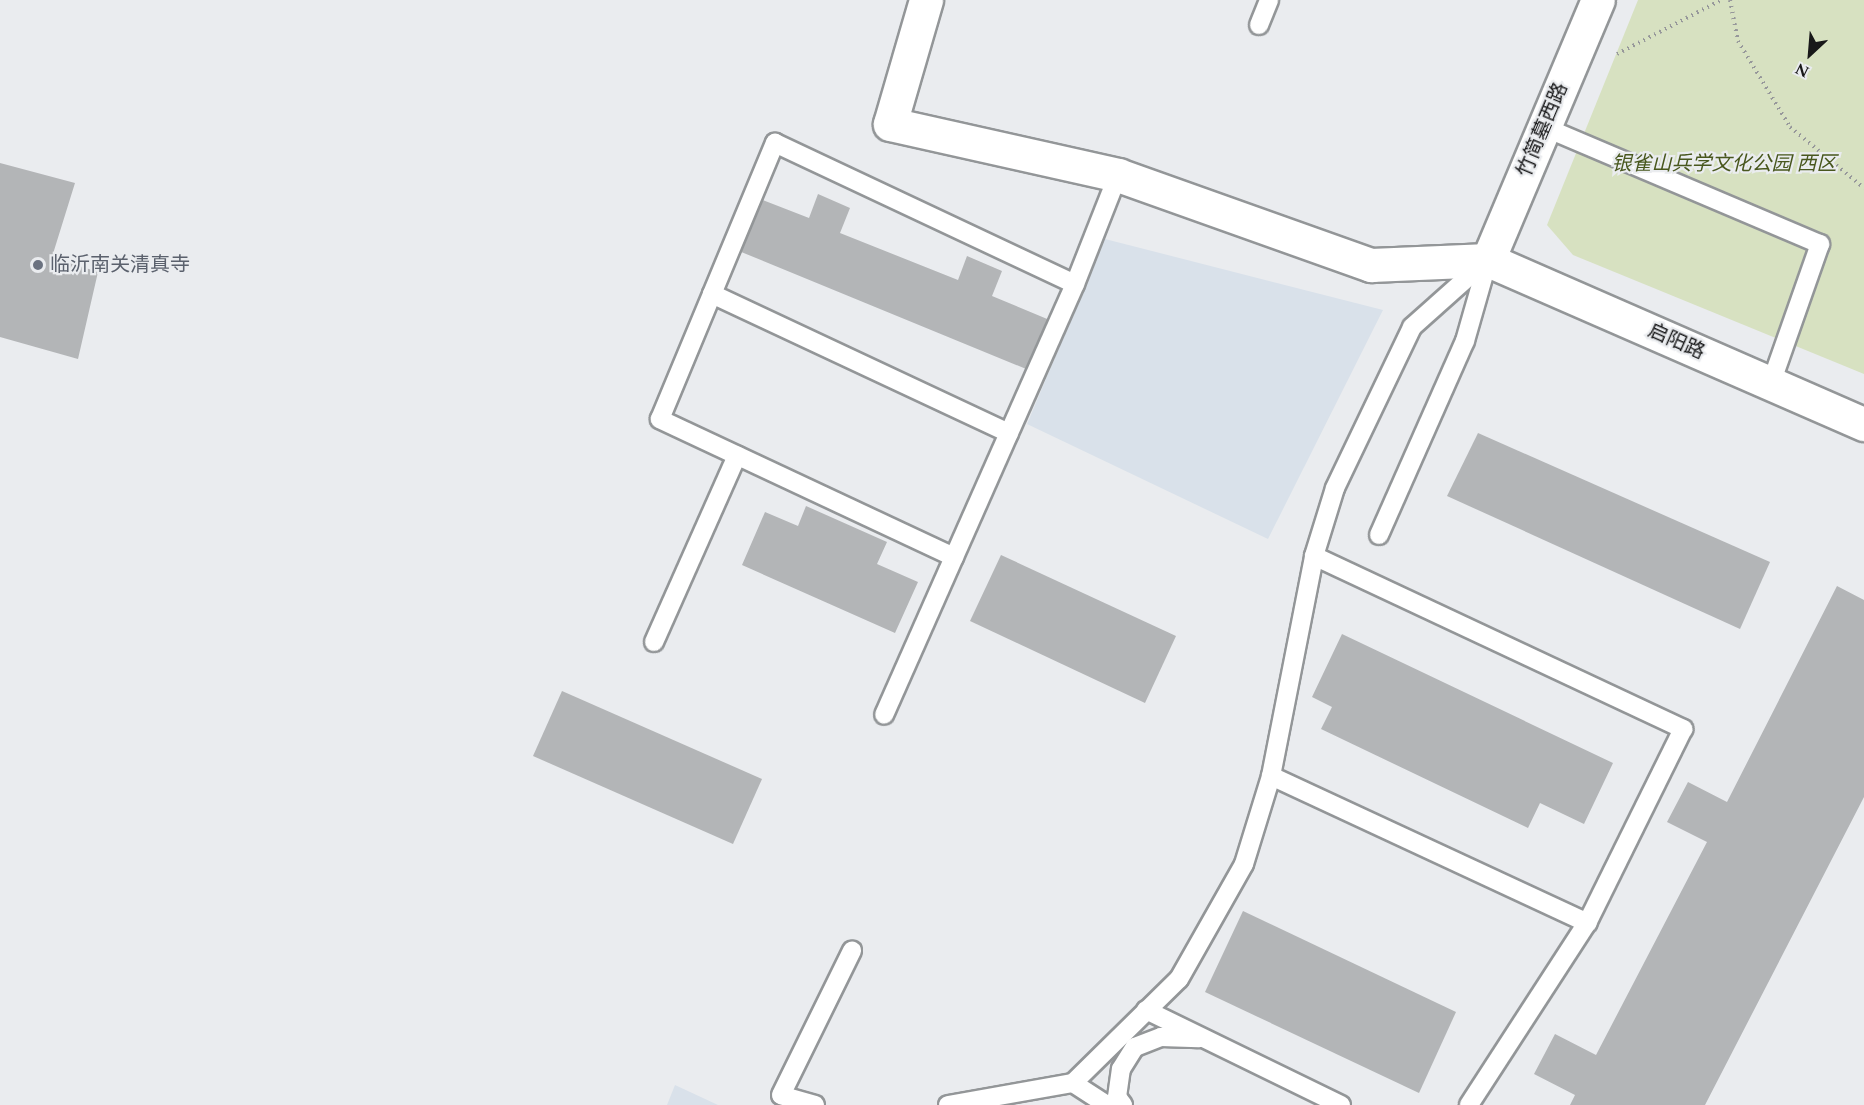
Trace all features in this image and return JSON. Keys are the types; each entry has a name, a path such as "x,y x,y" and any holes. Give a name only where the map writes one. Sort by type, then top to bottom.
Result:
{"street":[{"path":"926,0 890,124 1118,175 1371,265 1488,260"},
{"name":"竹简墓西路","path":"1488,260 1598,0"},
{"name":"启阳路","path":"1488,260 1864,424"}],"lane":[{"path":"1259,25 1269,0"},
{"path":"1544,127 1820,244 1771,383"},
{"path":"954,557 660,419 775,143 1075,284"},
{"path":"884,715 1075,284 1118,175"},
{"path":"1379,535 1465,341 1488,260"},
{"path":"948,1105 1073,1083 1179,979 1209,932 1245,864 1271,776 1314,556 1335,488 1412,327 1488,260"},
{"path":"712,294 1009,433"},
{"path":"654,642 737,456"},
{"path":"1314,556 1683,729 1587,923 1469,1105"},
{"path":"1271,776 1587,923"},
{"path":"815,1105 781,1095 852,951"},
{"path":"1146,1010 1341,1105"},
{"path":"1123,1105 1117,1097 1121,1069 1135,1047 1161,1037 1205,1038"},
{"path":"1073,1083 1107,1105"}],"path":[{"path":"1617,54 1721,0"},
{"path":"1730,0 1738,41 1790,128 1864,188"}],"shaded area":[{"path":"1105,239 1383,310 1268,539 1027,424"},
{"path":"675,1085 718,1105 667,1105"}],"green space":[{"name":"银雀山兵学文化公园 西区","path":"1638,0 1864,0 1864,374 1573,255 1547,225"}],"building":[{"name":"临沂南关清真寺","path":"0,163 75,183 52,257 98,272 78,359 0,337"},
{"path":"818,194 850,208 840,233 958,280 967,256 1002,271 992,296 1052,321 1031,371 734,249 755,197 809,218"},
{"path":"1478,433 1770,562 1740,629 1447,496"},
{"path":"806,506 887,542 877,564 918,582 895,633 742,565 765,512 798,526"},
{"path":"1001,555 1176,636 1145,703 970,621"},
{"path":"1837,586 1864,600 1864,797 1705,1105 1570,1105 1575,1095 1534,1074 1555,1034 1596,1055 1707,842 1667,822 1688,782 1727,802"},
{"path":"1342,634 1613,763 1584,824 1540,803 1528,828 1321,729 1332,707 1312,697"},
{"path":"562,691 762,779 733,844 533,756"},
{"path":"1243,911 1456,1012 1419,1093 1205,992"}],"place":[{"name":"临沂南关清真寺","path":"38,265"}]}
